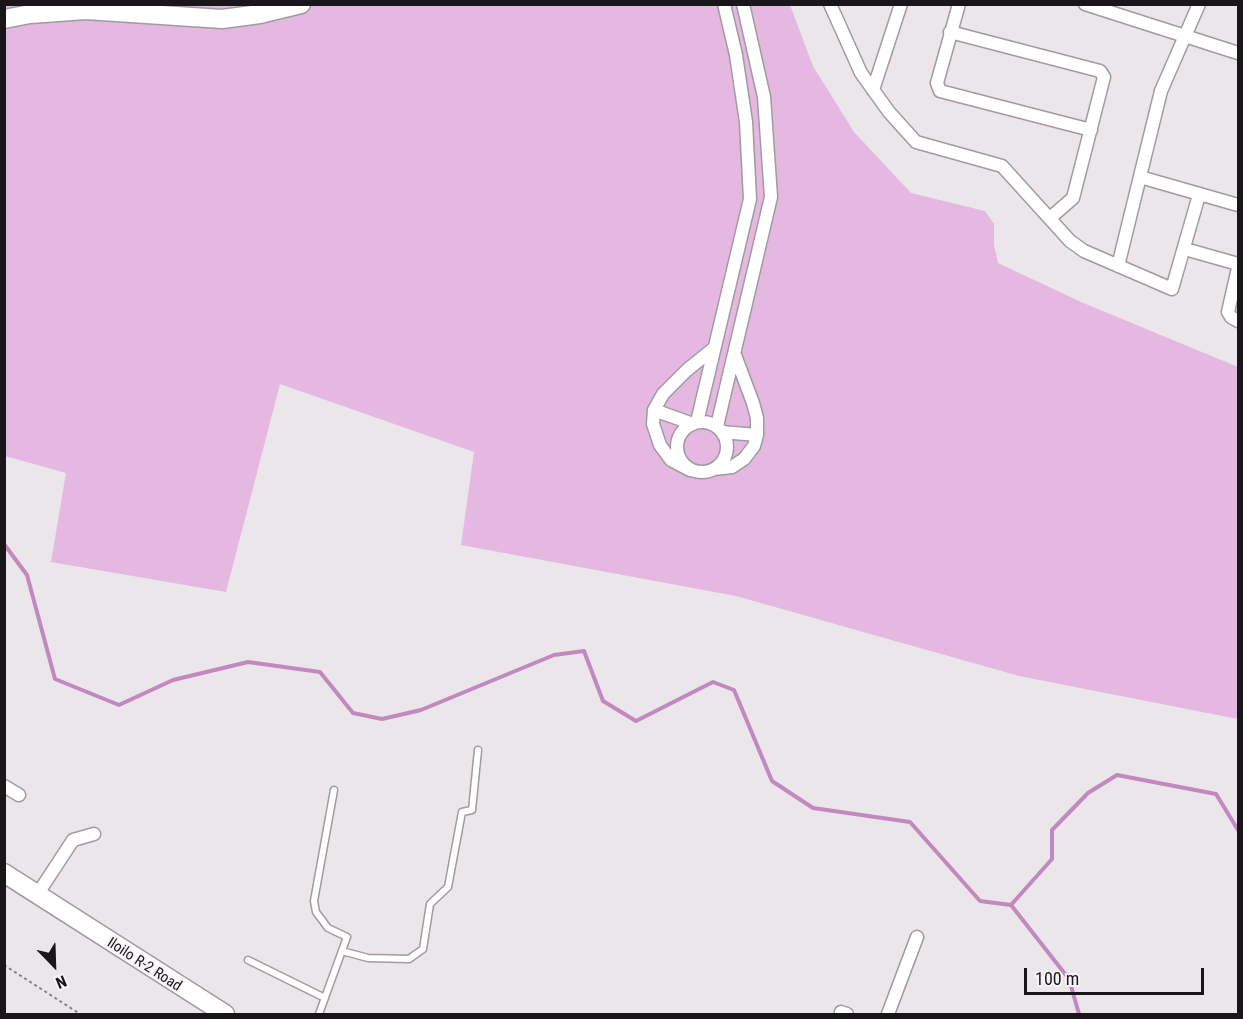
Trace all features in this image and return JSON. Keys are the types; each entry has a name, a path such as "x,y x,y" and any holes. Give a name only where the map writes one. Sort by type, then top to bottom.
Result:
{"street":[{"path":"4,19 30,14 86,10 222,19 260,14 301,4"},
{"path":"690,470 677,454 676,442 684,429 695,423 750,200 746,123 736,55 724,4"},
{"path":"712,470 720,464 726,453 726,440 719,429 771,197 764,97 743,4"},
{"path":"830,4 848,48 873,90 889,112 919,145 1002,166 1070,241 1118,266 1173,289 1200,195"},
{"path":"873,90 900,4"},
{"path":"959,4 937,83 940,91 1091,130"},
{"path":"1084,4 1185,34 1239,53"},
{"path":"1118,266 1161,91 1199,4"},
{"path":"950,32 1100,71 1104,77 1073,198 1050,218"},
{"path":"1140,177 1239,205"},
{"path":"1185,249 1239,266 1228,312 1239,321"},
{"path":"724,305 746,310"},
{"path":"713,350 687,370 663,394 654,410 653,424 660,445 671,460 690,470 700,472 732,467 744,459 754,446 757,435 757,418 735,356"},
{"path":"654,410 719,429 757,435"},
{"path":"4,786 19,795"},
{"path":"37,895 73,840 94,834"},
{"name":"Iloilo R-2 Road","path":"4,873 225,1014"},
{"path":"888,1014 917,937"}],"lane":[{"path":"342,951 368,958 409,959 423,949 430,903 450,882 462,812 472,810 478,750"},
{"path":"319,1014 347,937 328,928 316,912 314,901 334,790"},
{"path":"248,960 325,998"}],"path":[{"path":"4,965 80,1014"}],"shaded area":[{"path":"5,5 790,5 813,66 854,132 911,193 985,211 994,224 994,245 998,263 1081,302 1238,367 1238,719 1019,676 736,596 461,545 474,452 280,384 226,592 51,562 66,473 5,456"}],"waterway":[{"path":"4,544 27,575 55,679 119,705 173,680 248,662 320,672 353,713 382,719 421,710 554,655 584,651 603,701 636,721 713,682 734,690 772,781 813,808 910,822 980,901 1011,905 1052,859 1052,830 1088,793 1117,775 1216,794 1238,830"},
{"path":"1011,905 1069,979 1079,1014"}]}
